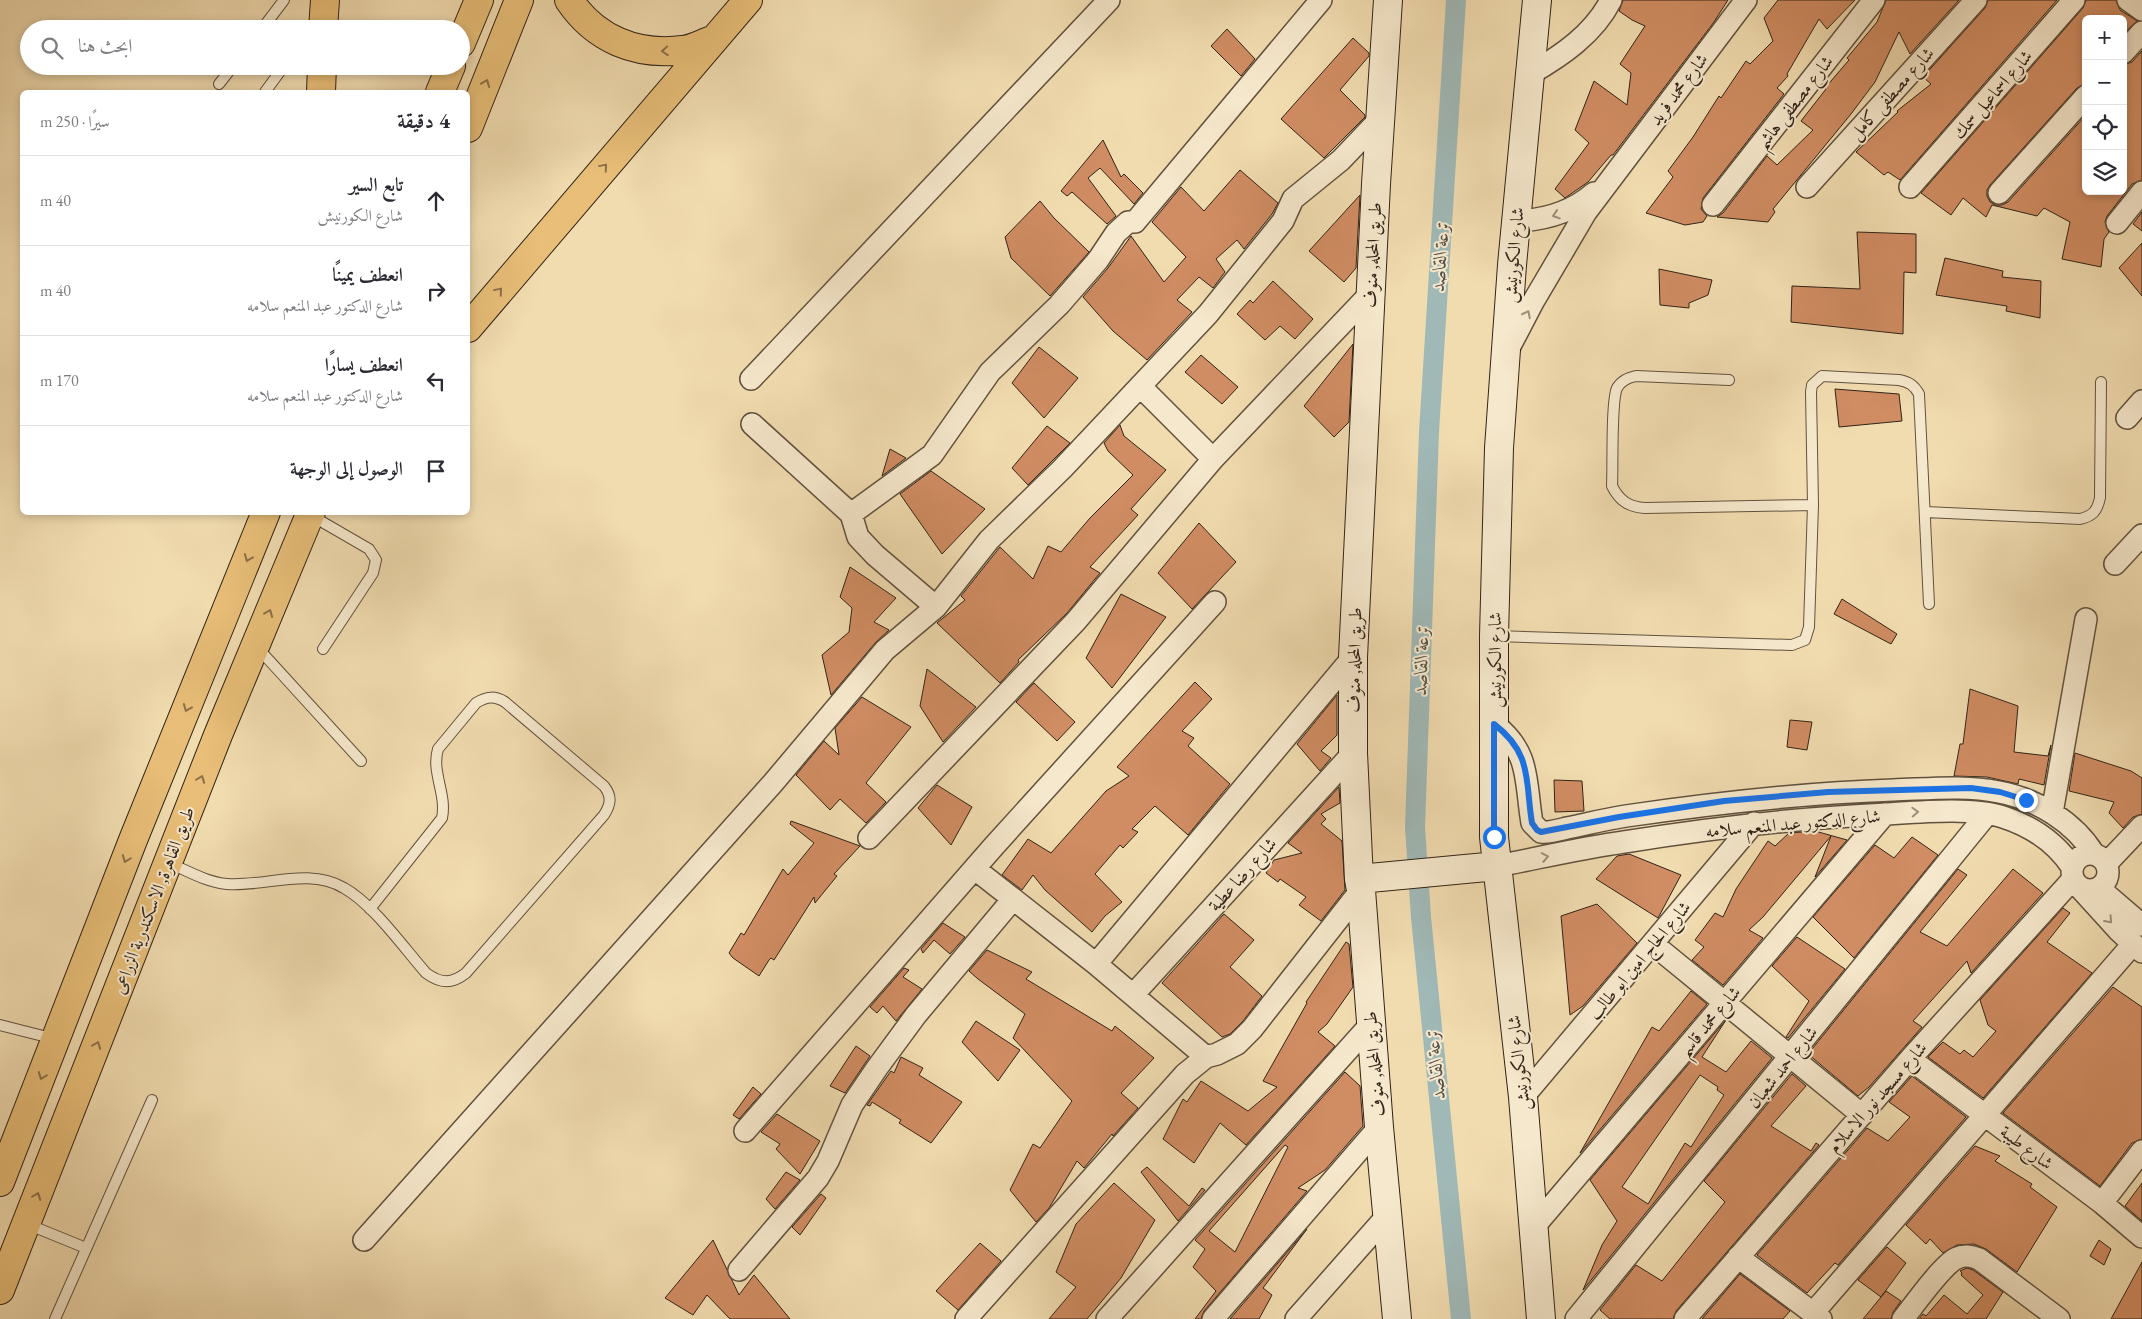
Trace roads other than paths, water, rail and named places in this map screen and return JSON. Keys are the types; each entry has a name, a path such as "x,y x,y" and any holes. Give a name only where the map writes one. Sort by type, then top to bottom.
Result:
{"highway":[{"path":"470,22 479,0"},
{"path":"470,123 519,0"},
{"path":"569,0 579,15 601,34 628,47 656,52 685,50 712,40"},
{"path":"470,326 748,0"},
{"path":"321,90 322,75"},
{"path":"441,90 448,75"},
{"path":"0,1182 133,840 265,515"},
{"name":"طريق القاهرة, الاسكندرية الزراعى","path":"0,1290 168,862 310,515"}],"main road":[{"name":"طريق المحله, منوف","path":"1388,0 1370,294 1353,657 1353,753 1360,885 1387,1216 1392,1314"},
{"name":"شارع الكورنيش","path":"1537,0 1505,357 1495,539 1494,837 1522,1097 1540,1319"},
{"path":"1360,885 1497,866"}],"street":[{"path":"751,379 1109,0"},
{"path":"851,514 932,456 990,372 1059,305 1098,260 1116,233 1128,222 1135,222 1321,0"},
{"path":"1530,74 1560,56 1587,32 1611,0"},
{"name":"شارع محمد فريد","path":"1505,357 1533,302 1586,212 1746,0"},
{"name":"شارع مصطفى هاشم","path":"1713,204 1874,0"},
{"name":"شارع مصطفى كامل","path":"1807,187 1976,0"},
{"name":"شارع اسماعيل سمك","path":"1910,187 2074,0"},
{"path":"2128,0 2142,10"},
{"path":"2127,49 2142,32"},
{"path":"1999,194 2082,101"},
{"path":"364,1240 773,783 884,650 936,607 989,540 1062,469 1214,306 1283,221 1294,199 1341,160 1380,119"},
{"name":"شارع محمد فريد","path":"1516,220 1531,220 1560,214 1587,199 1610,178"},
{"path":"2117,223 2142,192"},
{"path":"869,838 1076,620 1213,459 1370,294"},
{"path":"1140,386 1213,459"},
{"path":"2127,418 2142,401"},
{"path":"752,424 851,514 858,537 875,555 936,607"},
{"path":"2115,564 2142,535"},
{"path":"745,1131 1215,602"},
{"path":"2052,813 2086,619"},
{"path":"1096,964 1353,657"},
{"name":"شارع الدكتور عبد المنعم سلامه","path":"1494,724 1509,737 1520,753 1525,766 1532,823 1541,832 1619,817 1724,801 1828,792 1971,788 2000,792 2026,800 2052,813 2073,828 2100,859"},
{"name":"شارع رضا عطية","path":"1133,996 1353,753"},
{"name":"شارع الدكتور عبد المنعم سلامه","path":"1497,866 1622,842 1754,824 1938,811 1987,814 2017,822 2044,837 2057,848 2074,878 2138,948"},
{"name":"شارع محمد قاسم","path":"1532,1228 1885,814"},
{"name":"شارع احمد شعبان","path":"1576,1319 1987,814"},
{"name":"شارع الحاج امين ابو طالب","path":"1522,1097 1754,824"},
{"path":"2100,859 2108,876 2101,886 2090,890 2074,878 2075,861 2080,856 2100,859 2142,826"},
{"path":"975,870 1096,964 1206,1057"},
{"name":"شارع مسجد نور الاسلام","path":"1695,1316 1738,1257 1910,1060 2074,878"},
{"path":"966,1319 1179,1080 1206,1057 1233,1046 1252,1029 1360,885"},
{"path":"2101,886 2107,895 2142,925"},
{"path":"739,1270 818,1178 828,1161 852,1105 877,1068 916,1015 1013,898"},
{"path":"1653,944 1862,1115"},
{"path":"1738,1257 1817,1316 1985,1115 2138,948"},
{"path":"1107,1319 1371,1024"},
{"name":"شارع طيبة","path":"1910,1060 2102,1203 2142,1237"},
{"path":"1213,1319 1379,1126"},
{"path":"2102,1203 2142,1151"},
{"path":"1296,1319 1387,1216"},
{"path":"1902,1319 1948,1265 1958,1257 1965,1256 1979,1259 2059,1319"}],"lane":[{"path":"269,20 284,0"},
{"path":"219,84 226,75"},
{"path":"266,90 277,75"},
{"path":"1729,380 1636,376 1621,382 1615,398 1612,486 1617,495 1624,502 1634,507 1645,508 1813,504"},
{"path":"1494,636 1792,645 1799,644 1805,640 1808,634 1813,504 1812,385 1822,376 1899,380 1914,386 1919,394 1929,604"},
{"path":"1925,512 2080,519 2090,517 2098,509 2100,498 2101,382"},
{"path":"312,515 374,554 376,560 373,573 323,649"},
{"path":"256,645 361,761"},
{"path":"168,862 203,878 228,884 301,879 329,882 344,887 370,910 426,973 435,980 446,982 457,980 466,973 604,815 610,800 609,792 505,702 490,696 483,698 476,702 438,749 435,758 443,798 442,818 370,910"},
{"path":"0,1025 56,1039"},
{"path":"55,1319 152,1100"},
{"path":"26,1224 86,1248"}],"waterway":[{"name":"ترعة القاصد","path":"1456,0 1429,432 1415,827 1421,917 1461,1319"}]}
